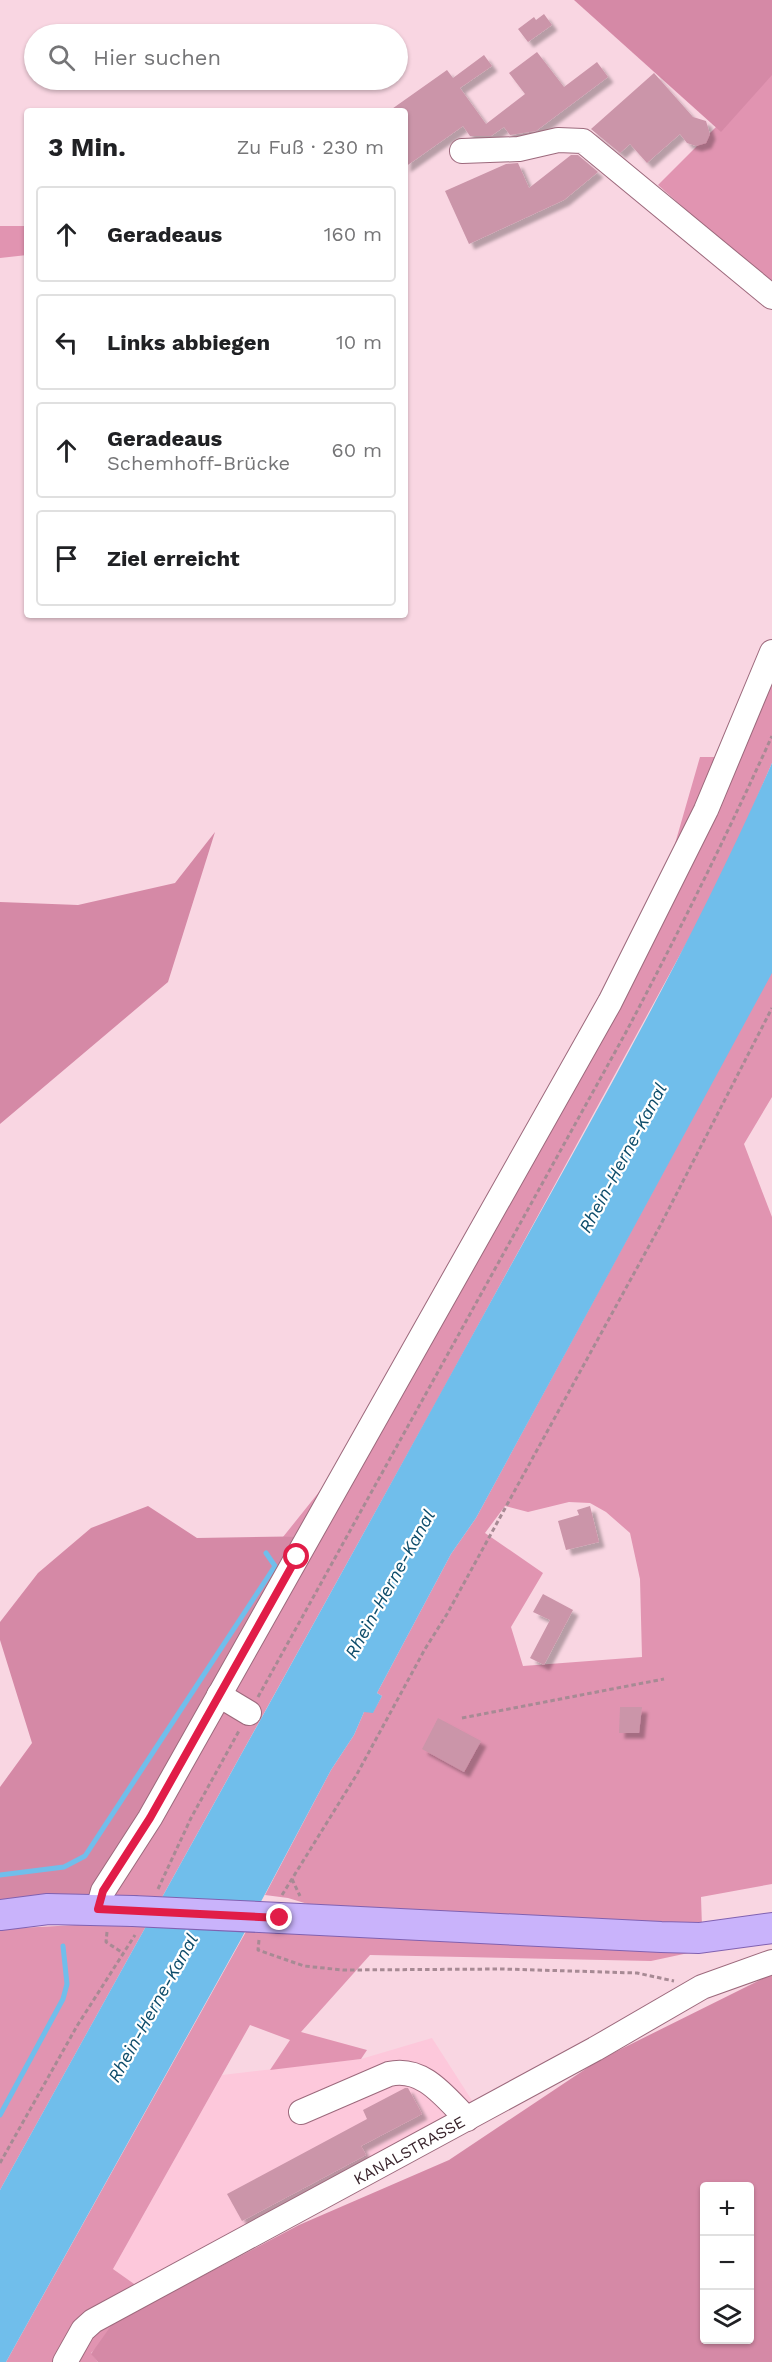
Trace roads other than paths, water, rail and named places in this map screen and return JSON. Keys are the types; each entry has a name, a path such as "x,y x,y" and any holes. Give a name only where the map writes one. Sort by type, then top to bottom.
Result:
{"main road":[{"path":"0,1915 48,1909 98,1909 135,1920 272,1917 699,1938 772,1928"}],"lane":[{"path":"462,151 519,149 558,140 583,141 772,297"},
{"path":"98,1909 103,1891 150,1818 610,1002 706,810 772,652"},
{"path":"219,1695 249,1713"},
{"name":"KANALSTRASSE","path":"65,2362 83,2330 93,2321 595,2049 702,1986 772,1962"},
{"path":"301,2112 389,2074 404,2072 419,2075 467,2119"}],"water":[{"name":"Rhein-Herne-Kanal","path":"772,763 772,973 476,1518 451,1554 377,1693 382,1696 373,1713 364,1712 354,1735 331,1770 240,1941 6,2362 0,2362 0,2190 636,1037 707,902"}],"waterway":[{"path":"0,1875 64,1867 85,1856 275,1566 266,1553"},
{"path":"0,2115 63,1999 67,1984 63,1946"}]}
